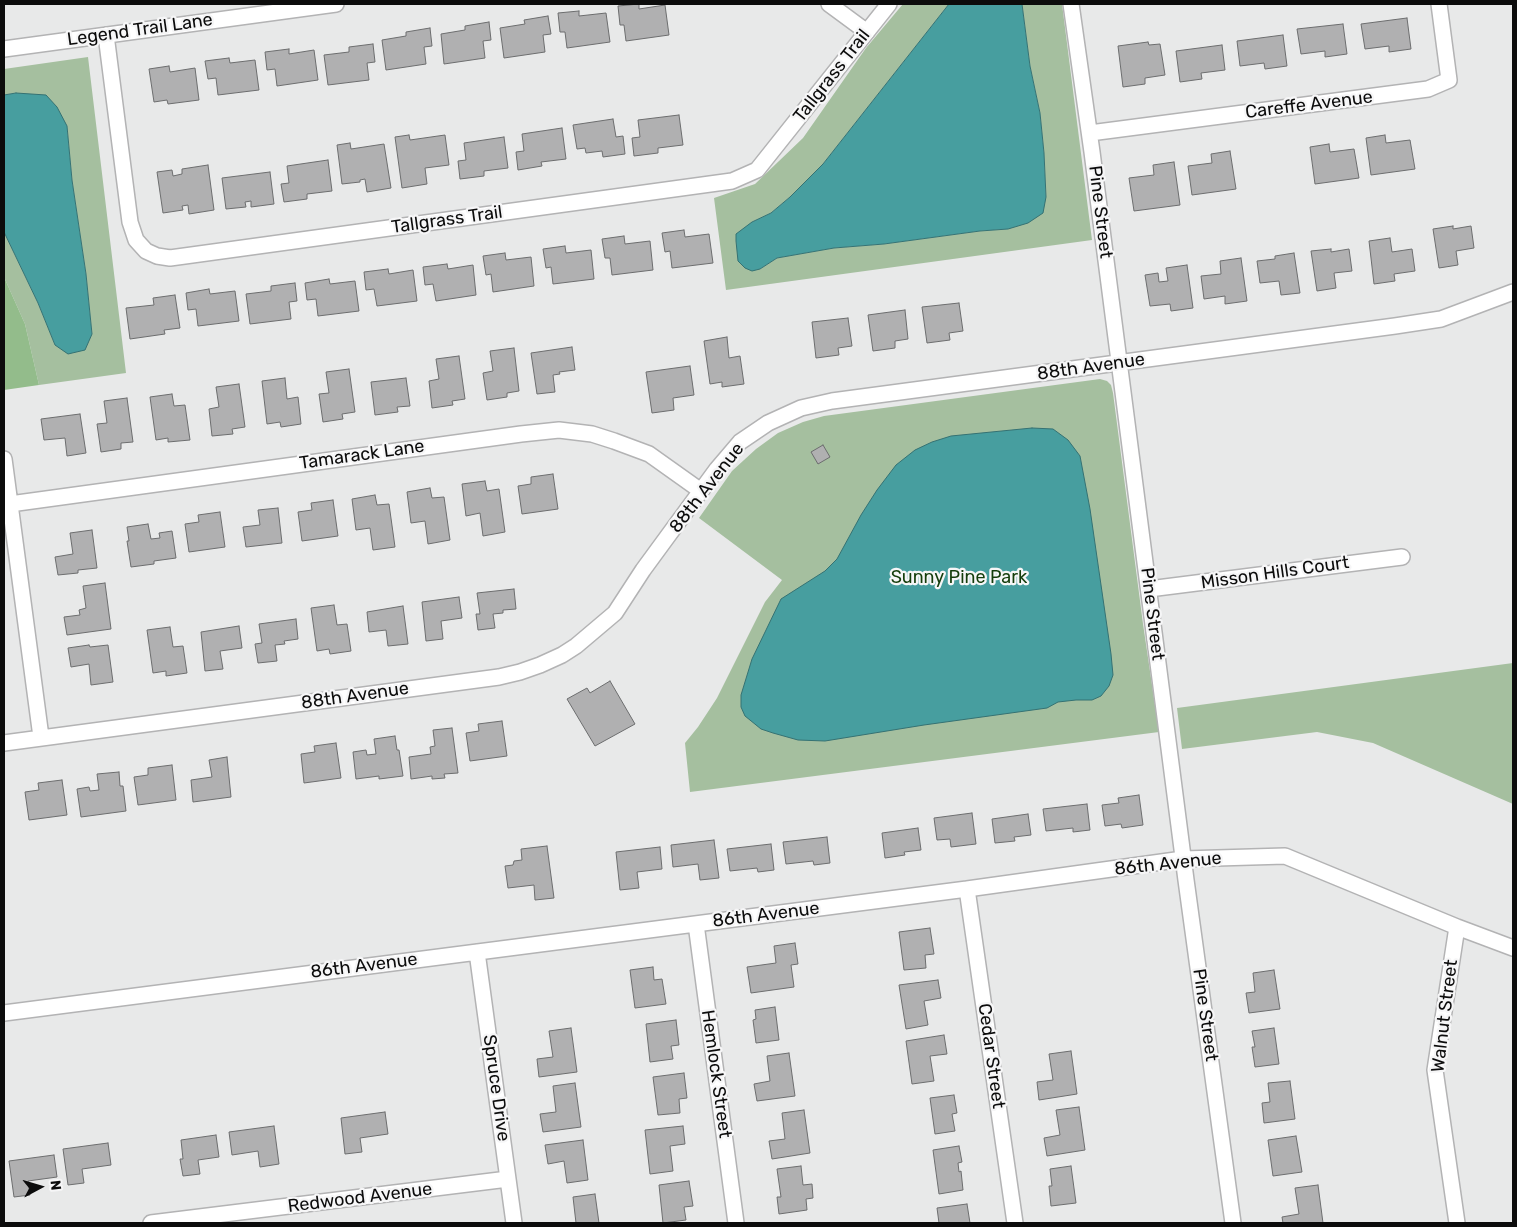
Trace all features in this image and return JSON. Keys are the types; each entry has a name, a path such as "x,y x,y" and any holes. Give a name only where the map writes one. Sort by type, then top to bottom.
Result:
{"street":[{"name":"Legend Trail Lane","path":"4,48 336,4"},
{"path":"828,4 867,32"},
{"name":"Tallgrass Trail","path":"106,35 130,222 136,240 146,250 157,256 170,258 732,181 757,170 889,4"},
{"name":"Pine Street","path":"1071,4 1090,133 1233,1223"},
{"name":"Careffe Avenue","path":"1090,133 1428,89 1449,80 1439,4"},
{"name":"88th Avenue","path":"4,743 499,677 540,665 576,646 615,613 717,469 740,442 768,423 801,408 842,400 1441,319 1513,292"},
{"name":"Tamarack Lane","path":"10,504 559,430 592,434 614,440 649,454 701,491"},
{"path":"4,459 41,738"},
{"name":"Misson Hills Court","path":"1149,590 1402,557"},
{"name":"86th Avenue","path":"4,1013 1184,860 1284,856 1513,948"},
{"name":"Cedar Street","path":"967,889 1015,1223"},
{"name":"Hemlock Street","path":"696,924 736,1223"},
{"name":"Walnut Street","path":"1457,927 1435,1070 1457,1223"},
{"name":"Spruce Drive","path":"477,952 514,1223"},
{"name":"Redwood Avenue","path":"151,1223 508,1179"}],"green space":[{"path":"903,4 949,4 823,164 771,213 752,222 760,269 777,258 834,248 1008,229 1046,197 1040,113 1030,66 1022,4 1062,4 1092,240 726,290 714,198 755,184 803,138 866,48"},
{"path":"88,57 126,373 39,385 25,324 4,277 4,232 38,303 55,345 92,334 86,274 72,180 67,126 16,93 4,95 4,69"},
{"path":"4,277 25,324 39,385 4,390"},
{"name":"Sunny Pine Park","path":"1100,379 1107,381 1111,385 1113,393 1159,732 690,792 685,743 717,698 765,602 782,580 699,518 732,471 756,449 778,433 803,422 824,416"},
{"path":"1513,663 1513,804 1373,743 1317,732 1182,749 1177,708"}],"water":[{"path":"949,4 1022,4 1030,66 1040,113 1046,197 1043,213 1028,223 1008,229 834,248 777,258 760,269 752,271 745,268 738,261 736,234 752,222 771,213 823,164"},
{"path":"16,93 46,95 57,107 67,126 92,334 85,350 68,354 55,345 38,303 4,232 4,95"},
{"path":"1032,428 1053,429 1068,440 1080,456 1090,509 1113,675 1109,686 1101,696 1092,700 1058,702 1047,708 825,741 798,740 773,733 761,729 745,716 741,707 741,695 752,659 781,599 825,571 837,559 861,515 896,465 915,450 951,436"}],"building":[{"path":"639,4 639,9 665,5 669,35 626,41 624,25 620,25 618,6"},
{"path":"579,11 579,16 606,13 610,42 567,48 565,32 560,32 558,13"},
{"path":"548,16 551,34 543,35 545,52 504,58 500,28 525,24 524,20"},
{"path":"1407,18 1411,49 1389,52 1389,46 1365,49 1361,24"},
{"path":"489,22 491,40 483,41 485,58 444,64 441,34 465,30 465,26"},
{"path":"1343,24 1347,54 1325,57 1325,51 1301,54 1297,29"},
{"path":"430,28 432,46 424,47 426,64 386,70 382,40 406,36 406,32"},
{"path":"1283,35 1287,66 1265,69 1264,63 1240,66 1237,41"},
{"path":"1148,42 1149,45 1160,44 1165,75 1145,78 1145,84 1123,87 1118,46"},
{"path":"373,44 375,62 367,63 369,80 328,85 324,55 349,52 349,47"},
{"path":"1222,45 1225,70 1201,73 1202,79 1180,82 1176,51"},
{"path":"289,49 289,54 314,50 318,80 277,86 275,69 267,70 265,52"},
{"path":"229,58 230,63 255,60 259,90 218,95 216,78 208,79 205,61"},
{"path":"169,66 170,72 195,68 199,100 168,104 167,100 154,102 149,69"},
{"path":"679,115 683,145 658,148 658,153 634,156 632,138 640,137 638,120"},
{"path":"613,119 616,137 623,136 625,154 603,157 602,151 586,153 585,148 577,149 573,125"},
{"path":"562,128 566,159 541,162 542,166 518,170 516,152 524,151 522,134"},
{"path":"409,135 410,140 445,135 449,165 425,168 427,184 402,188 395,137"},
{"path":"1385,135 1386,143 1410,140 1415,169 1371,175 1366,138"},
{"path":"504,137 508,168 484,171 484,176 460,179 458,161 466,160 464,143"},
{"path":"350,143 351,149 384,144 391,188 367,192 365,179 360,180 360,182 342,184 337,145"},
{"path":"1329,144 1330,152 1354,149 1359,178 1315,184 1310,147"},
{"path":"1230,151 1236,189 1192,195 1188,166 1212,163 1211,154"},
{"path":"328,160 332,191 307,194 307,199 284,202 281,184 289,183 287,166"},
{"path":"1174,162 1180,205 1134,211 1129,178 1154,175 1153,165"},
{"path":"208,165 214,210 189,214 188,205 182,206 183,210 163,213 157,172 172,170 173,176 182,174 182,169"},
{"path":"270,172 274,204 251,207 251,201 245,202 246,207 226,209 222,178"},
{"path":"1453,226 1453,229 1471,226 1474,248 1456,251 1458,265 1439,268 1433,229"},
{"path":"684,230 685,237 709,234 713,263 672,268 670,251 665,252 662,233"},
{"path":"624,236 625,244 650,241 653,270 612,275 610,258 605,258 602,239"},
{"path":"1390,238 1392,252 1412,249 1415,271 1394,274 1395,281 1374,284 1369,241"},
{"path":"565,246 566,253 591,250 594,279 553,284 551,267 546,268 543,249"},
{"path":"1331,249 1331,252 1349,249 1352,271 1334,273 1336,288 1317,291 1311,251"},
{"path":"505,253 506,260 531,257 534,286 493,292 491,274 486,275 483,256"},
{"path":"1294,253 1300,293 1281,295 1279,281 1260,283 1257,261 1275,259 1275,256"},
{"path":"1241,258 1247,301 1225,304 1225,296 1204,299 1201,276 1221,274 1220,261"},
{"path":"447,264 448,269 473,265 476,295 436,301 433,284 425,285 423,267"},
{"path":"1187,265 1193,308 1171,311 1170,304 1150,306 1145,275 1158,273 1159,282 1168,281 1166,268"},
{"path":"388,269 389,274 413,270 417,301 377,306 374,289 366,290 364,272"},
{"path":"329,279 330,284 355,281 359,311 318,316 316,299 307,300 305,283"},
{"path":"295,283 297,301 289,302 291,319 250,324 246,294 271,291 271,286"},
{"path":"209,289 210,294 235,291 239,321 198,326 196,309 188,310 186,293"},
{"path":"175,295 180,328 164,330 165,334 130,339 126,308 154,305 153,298"},
{"path":"959,303 963,331 949,333 950,340 927,343 922,307"},
{"path":"905,310 908,339 895,341 895,348 873,351 868,315"},
{"path":"848,318 852,346 838,348 839,355 816,358 812,322"},
{"path":"727,337 729,358 740,356 744,384 722,387 722,382 710,384 704,341"},
{"path":"572,347 575,370 559,372 560,374 553,375 555,392 537,394 531,353"},
{"path":"514,348 519,391 507,393 507,397 487,400 483,373 493,371 490,351"},
{"path":"459,356 465,399 452,401 453,405 432,408 429,381 439,379 436,359"},
{"path":"690,366 694,395 673,398 674,410 652,413 646,372"},
{"path":"349,369 355,412 342,414 343,419 323,422 319,394 329,393 326,372"},
{"path":"285,378 287,399 298,397 301,424 281,427 280,422 267,424 262,381"},
{"path":"406,378 410,406 397,407 398,412 375,415 371,382"},
{"path":"239,384 245,427 232,429 233,434 212,436 209,409 219,407 216,387"},
{"path":"172,394 174,406 185,405 190,440 168,442 168,438 156,440 150,397"},
{"path":"127,398 133,442 121,443 121,449 101,452 97,424 107,423 104,401"},
{"path":"80,414 86,453 67,456 65,438 44,440 41,419"},
{"path":"823,445 830,457 818,464 811,452"},
{"path":"553,474 558,509 522,514 518,486 531,484 531,477"},
{"path":"485,481 487,491 499,489 505,532 483,536 480,513 466,516 462,484"},
{"path":"430,488 432,498 444,497 450,540 428,544 425,521 411,523 407,492"},
{"path":"375,495 377,505 389,504 395,547 373,550 370,528 356,530 352,499"},
{"path":"333,500 338,536 302,541 298,512 312,510 311,503"},
{"path":"278,508 282,543 246,547 243,527 260,525 258,510"},
{"path":"220,512 225,547 189,552 185,524 199,522 198,515"},
{"path":"148,524 151,539 160,538 159,533 172,531 176,558 154,561 154,564 131,567 127,527"},
{"path":"92,530 97,568 78,570 78,573 58,575 55,557 73,554 70,533"},
{"path":"105,583 111,629 67,635 64,617 80,615 79,610 86,608 83,586"},
{"path":"514,589 516,609 503,610 503,613 493,614 495,628 478,630 476,614 480,614 477,593"},
{"path":"459,597 462,618 441,621 443,639 426,641 422,602"},
{"path":"334,605 337,625 347,624 351,651 330,654 329,649 317,651 311,608"},
{"path":"403,606 408,644 388,646 386,630 369,632 367,612"},
{"path":"296,619 298,639 284,641 285,644 275,645 277,661 258,663 255,644 262,643 259,624"},
{"path":"239,626 242,648 220,651 223,669 205,671 201,632"},
{"path":"170,627 173,647 183,646 187,673 166,676 166,671 153,673 147,630"},
{"path":"89,645 90,647 108,645 113,682 91,685 89,664 71,667 68,648"},
{"path":"610,681 635,724 595,746 567,699 587,688 590,693"},
{"path":"502,721 507,756 470,761 466,733 479,731 478,724"},
{"path":"452,728 458,773 444,774 445,778 432,779 432,776 411,779 409,757 431,754 430,747 435,746 433,730"},
{"path":"395,736 403,776 379,779 379,776 356,779 353,752 366,750 367,755 376,754 374,739"},
{"path":"336,743 341,778 304,783 301,754 315,752 314,746"},
{"path":"227,757 231,797 193,802 191,780 212,777 209,760"},
{"path":"172,765 176,800 138,805 134,777 148,775 148,768"},
{"path":"119,772 126,811 81,817 77,789 89,787 90,791 99,790 97,774"},
{"path":"62,780 67,815 29,820 25,792 39,790 38,783"},
{"path":"1139,795 1143,825 1122,828 1121,824 1105,826 1102,805 1119,803 1118,798"},
{"path":"1087,804 1090,830 1073,832 1073,828 1046,831 1043,809"},
{"path":"972,813 976,844 951,847 950,839 937,840 934,818"},
{"path":"1028,814 1031,835 1014,837 1015,841 995,843 992,819"},
{"path":"918,828 921,850 904,852 905,855 885,858 882,833"},
{"path":"827,837 830,863 814,865 813,861 786,864 783,842"},
{"path":"714,840 719,878 700,880 698,864 673,867 671,845"},
{"path":"771,844 774,870 758,872 757,868 730,871 727,849"},
{"path":"547,846 554,898 535,900 534,885 508,888 505,866 513,865 514,861 522,860 521,849"},
{"path":"660,847 662,869 637,872 639,888 620,890 616,852"},
{"path":"930,928 934,954 925,955 926,968 904,970 899,932"},
{"path":"795,943 798,964 791,965 794,987 751,993 747,967 776,963 774,946"},
{"path":"653,967 654,980 662,979 666,1004 635,1008 630,970"},
{"path":"1274,970 1280,1009 1249,1013 1246,993 1255,992 1253,973"},
{"path":"938,980 941,998 924,1001 928,1025 906,1029 899,985"},
{"path":"775,1007 779,1040 756,1043 753,1020 756,1019 755,1010"},
{"path":"676,1020 679,1045 671,1046 673,1059 650,1062 646,1024"},
{"path":"571,1028 577,1072 539,1077 537,1059 553,1057 549,1031"},
{"path":"1274,1028 1279,1064 1255,1067 1252,1047 1255,1047 1252,1031"},
{"path":"944,1035 947,1054 930,1056 934,1081 912,1084 906,1041"},
{"path":"1071,1051 1077,1094 1039,1100 1037,1082 1053,1080 1049,1054"},
{"path":"789,1053 795,1096 757,1101 754,1084 770,1081 767,1056"},
{"path":"684,1073 687,1098 679,1099 680,1113 658,1115 653,1077"},
{"path":"1290,1081 1295,1119 1264,1123 1262,1103 1270,1102 1268,1083"},
{"path":"575,1083 581,1127 543,1132 540,1114 556,1112 553,1086"},
{"path":"954,1095 957,1113 952,1114 955,1131 935,1134 930,1098"},
{"path":"1079,1107 1085,1150 1047,1156 1044,1138 1060,1135 1056,1110"},
{"path":"804,1110 810,1153 772,1159 769,1141 785,1139 782,1113"},
{"path":"385,1112 388,1134 360,1138 362,1152 345,1154 341,1118"},
{"path":"274,1126 279,1164 260,1167 258,1151 232,1155 229,1132"},
{"path":"683,1126 685,1144 670,1146 673,1171 650,1174 645,1130"},
{"path":"216,1135 219,1157 198,1160 200,1174 183,1176 180,1159 183,1159 181,1140"},
{"path":"1296,1136 1302,1172 1273,1176 1268,1140"},
{"path":"583,1140 588,1180 567,1183 564,1161 548,1164 545,1145"},
{"path":"108,1143 111,1165 82,1169 84,1183 68,1185 63,1149"},
{"path":"959,1146 962,1162 958,1163 963,1190 939,1194 933,1150"},
{"path":"54,1155 57,1177 28,1181 30,1195 14,1197 9,1161"},
{"path":"801,1166 803,1185 812,1184 813,1198 806,1199 807,1210 779,1214 777,1197 781,1197 777,1169"},
{"path":"1071,1166 1076,1203 1051,1206 1049,1186 1052,1186 1050,1169"},
{"path":"689,1181 693,1206 684,1207 686,1220 663,1223 659,1185"},
{"path":"1318,1185 1323,1223 1283,1223 1282,1217 1299,1214 1295,1188"},
{"path":"595,1194 599,1223 576,1223 573,1197"},
{"path":"967,1204 970,1223 939,1223 937,1208"}]}
